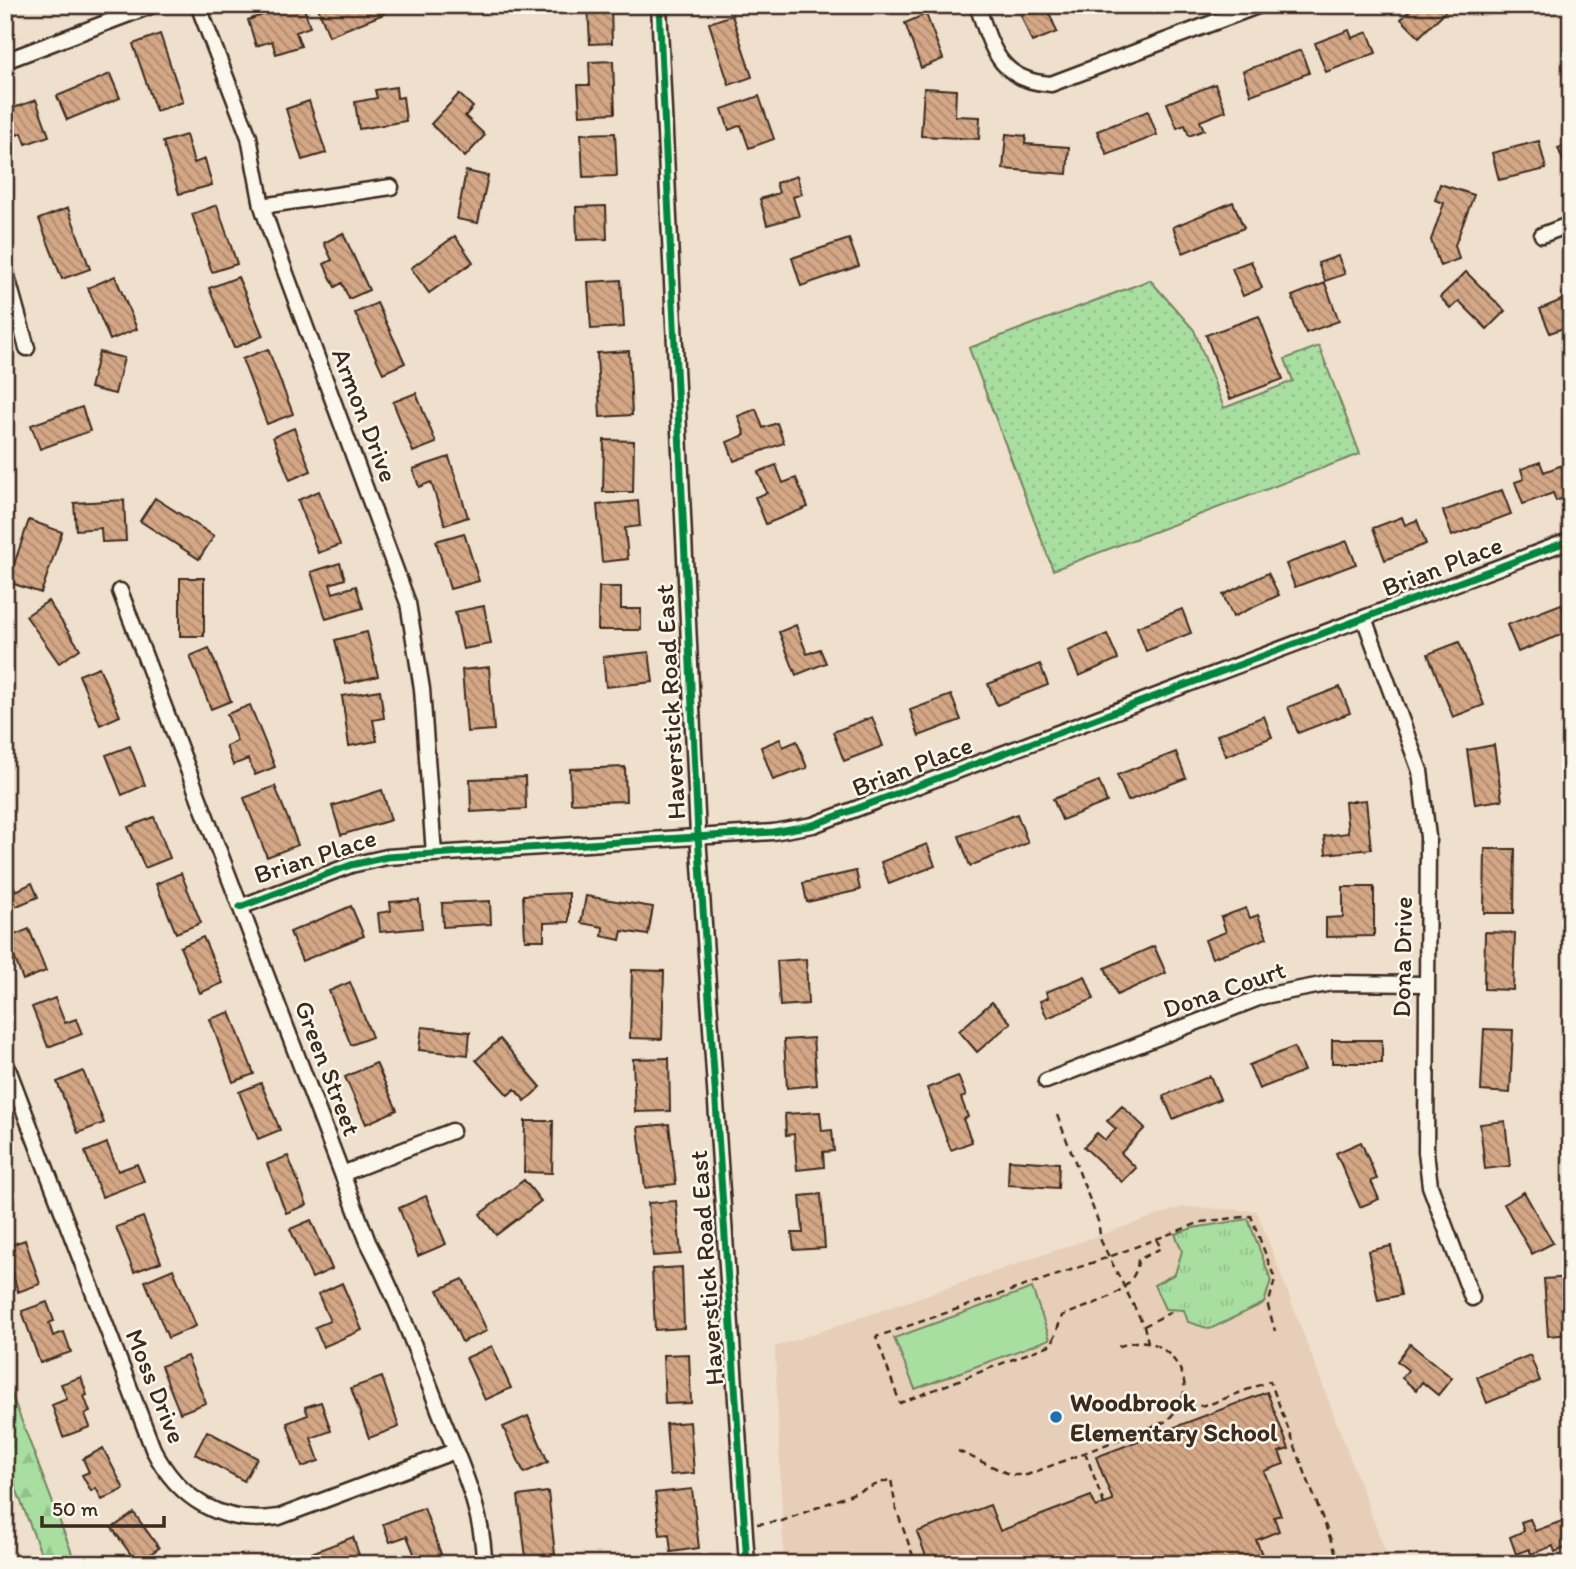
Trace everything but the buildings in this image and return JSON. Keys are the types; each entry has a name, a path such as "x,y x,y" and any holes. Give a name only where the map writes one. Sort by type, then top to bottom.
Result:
{"street":[{"path":"5,61 153,5"},
{"name":"Armon Drive","path":"198,5 249,137 262,206 408,604 422,689 434,854"},
{"name":"Haverstick Road East","path":"659,5 698,835 747,1564"},
{"path":"976,5 1002,63 1013,75 1034,83 1051,84 1260,5"},
{"path":"262,206 391,187"},
{"path":"1542,235 1571,224"},
{"path":"5,270 27,348"},
{"name":"Brian Place","path":"240,907 351,865 387,857 773,832 813,825 1571,540"},
{"name":"Green Street","path":"120,591 368,1242 392,1288 455,1451 476,1509 484,1564"},
{"name":"Dona Drive","path":"1364,618 1420,771 1424,790 1428,837 1426,1152 1430,1186 1472,1298"},
{"name":"Dona Court","path":"1046,1081 1264,996 1332,983 1426,984"},
{"name":"Moss Drive","path":"5,1060 153,1449 179,1489 190,1498 225,1515 261,1520 279,1517 455,1451"},
{"path":"342,1174 452,1131"}],"path":[{"path":"1057,1115 1109,1257 1123,1290 1144,1326 1148,1342"},
{"path":"1156,1239 1161,1248 1138,1260 1137,1275 1123,1290 1062,1316 1052,1344 900,1403 876,1337 1109,1257 1156,1239 1201,1222 1251,1216 1275,1279 1268,1306 1275,1331"},
{"path":"1144,1326 1175,1310"},
{"path":"958,1451 1011,1475 1027,1475 1167,1421 1176,1411 1185,1389 1179,1368 1167,1353 1148,1342 1135,1342 1114,1348"},
{"path":"1176,1411 1213,1403 1270,1381 1340,1564"},
{"path":"1085,1452 1104,1504"},
{"path":"744,1525 782,1521 891,1479 896,1509 916,1564"}],"shaded area":[{"name":"Woodbrook Elementary School","path":"1182,1207 1257,1211 1390,1564 784,1564 775,1347"}],"green space":[{"path":"1150,280 1194,330 1224,408 1293,381 1285,359 1319,346 1360,454 1053,570 969,348"},
{"path":"1248,1219 1271,1280 1264,1303 1210,1329 1188,1322 1184,1310 1165,1309 1154,1285 1175,1274 1182,1251 1175,1234 1193,1228"},
{"path":"1032,1288 1050,1339 915,1389 894,1338"},
{"path":"5,1377 76,1564 45,1564 5,1460"}],"cycle path":[{"path":"659,5 698,835 747,1564"},
{"path":"240,907 351,865 387,857 773,832 813,825 1571,540"}],"place":[{"name":"Woodbrook Elementary School","path":"1056,1417"}]}
